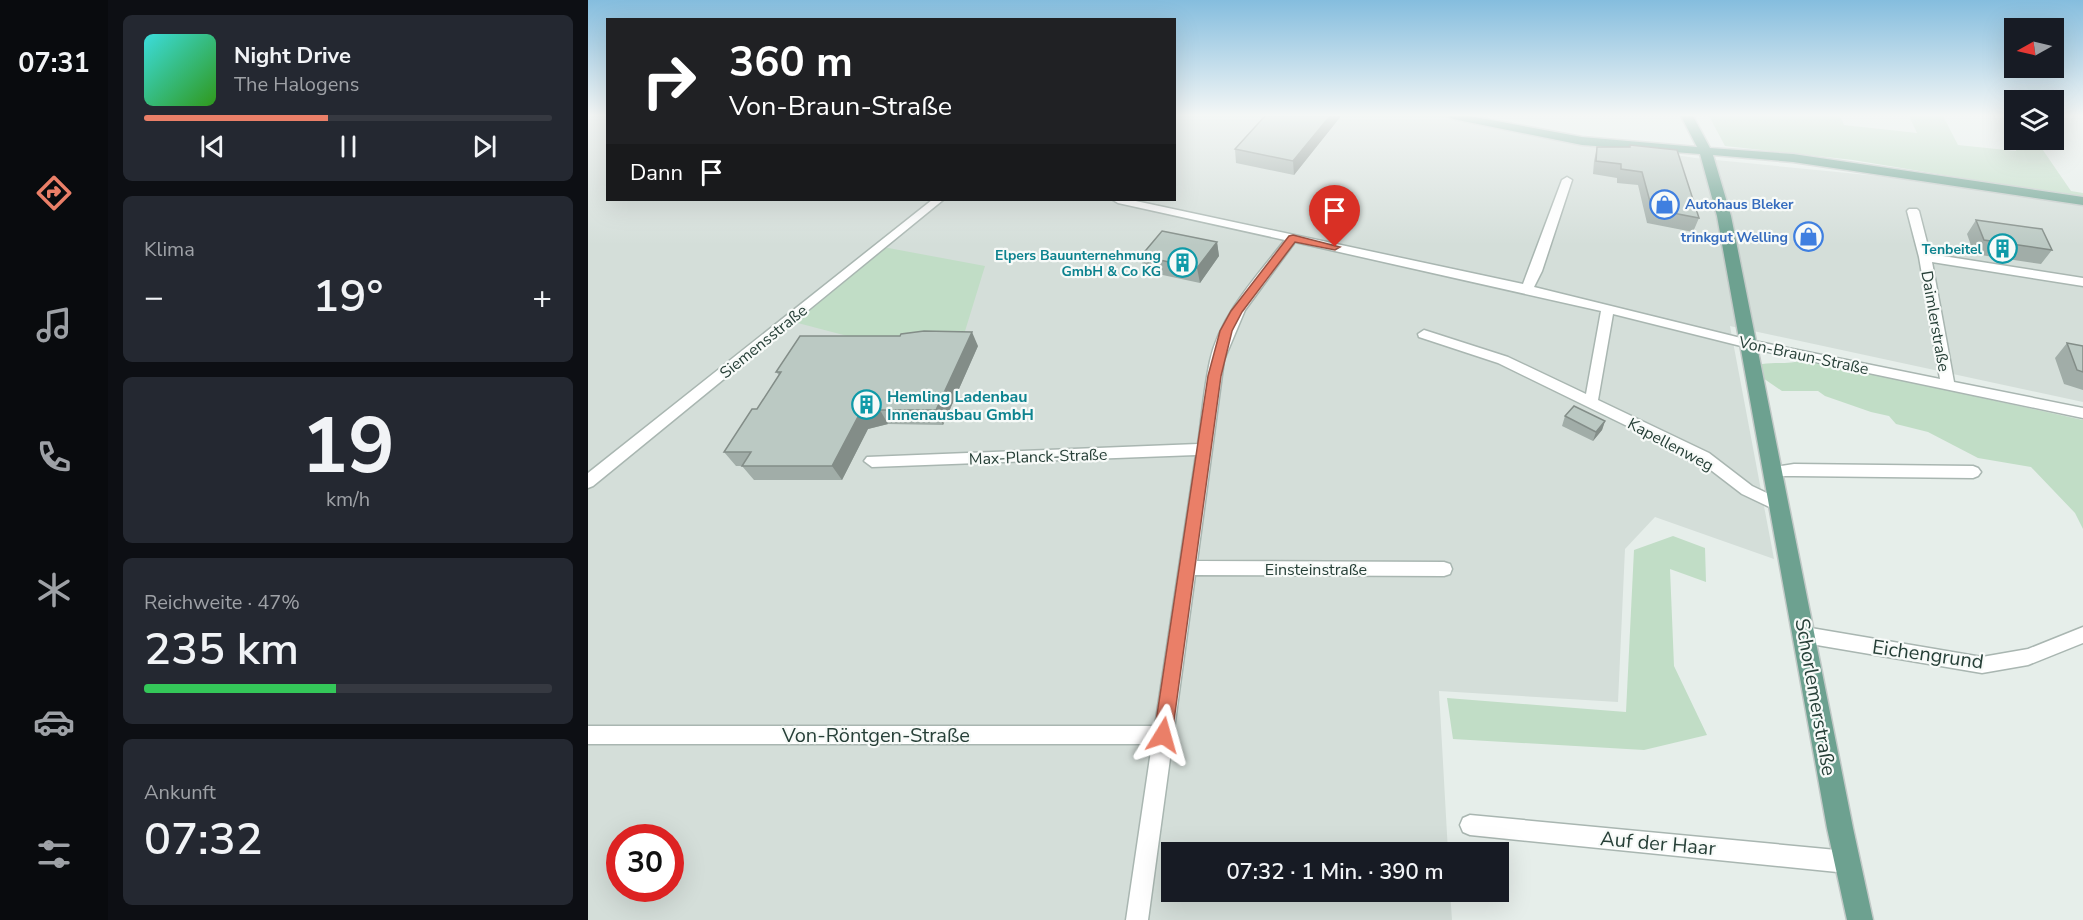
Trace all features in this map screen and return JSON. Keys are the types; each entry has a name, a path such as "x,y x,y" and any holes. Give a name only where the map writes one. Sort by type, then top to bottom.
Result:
{"main road":[{"name":"Schorlemerstraße","path":"1708,159 1724,216 1860,920"},
{"path":"1790,159 1866,167 2083,201"}],"street":[{"path":"1527,289 1536,271 1567,180"},
{"name":"Siemensstraße","path":"588,482 937,201"},
{"name":"Von-Braun-Straße","path":"1123,201 1527,289 1749,344 2083,413"},
{"name":"Daimlerstraße","path":"1913,211 1925,257 1948,385"},
{"path":"1137,920 1217,360 1226,331 1237,311 1293,238"},
{"name":"Daimlerstraße","path":"1925,257 2083,282"},
{"path":"1591,402 1608,308"},
{"name":"Kapellenweg","path":"1424,334 1503,360 1591,402 1704,458 1747,490 1780,506"},
{"name":"Max-Planck-Straße","path":"872,461 1205,449"},
{"path":"1774,472 1794,470 1973,472"},
{"name":"Einsteinstraße","path":"1188,568 1444,569"},
{"name":"Eichengrund","path":"1805,636 1982,665 2028,657 2083,635"},
{"name":"Von-Röntgen-Straße","path":"588,735 1163,735"},
{"name":"Auf der Haar","path":"1470,825 1847,862"}],"shaded area":[{"path":"588,159 606,159 606,201 1176,201 1176,159 1705,159 1950,183 2083,205 2083,402 1730,326 1774,559 1655,517 1625,549 1618,702 1439,691 1447,842 1161,842 1161,902 1451,902 1452,920 588,920"}],"green space":[{"path":"1843,159 2049,159 2071,191 2083,193 2083,198"},
{"path":"883,247 985,266 962,341 874,343 794,322"},
{"path":"1805,359 2083,420 2083,529 2075,513 2031,467 1978,458 1928,432 1896,424 1889,416 1825,396 1818,391 1782,391 1760,376 1762,364 1789,363"},
{"path":"1673,536 1705,548 1706,582 1670,569 1674,666 1707,735 1644,750 1453,739 1447,698 1626,712 1634,550"}],"building":[{"path":"1596,159 1680,159 1699,218 1652,209 1642,172 1621,169 1621,164 1596,161"},
{"path":"1976,220 2042,229 2052,250 1984,240"},
{"path":"1162,231 1217,242 1197,268 1141,256"},
{"name":"Hemling Ladenbau Innenausbau GmbH","path":"924,331 972,332 936,410 880,410 859,415 832,466 742,466 751,452 724,452 752,409 757,409 781,372 776,372 800,336 900,336"},
{"path":"2067,343 2083,346 2083,372 2077,370"},
{"path":"1574,406 1605,421 1596,432 1565,416"}],"place":[{"name":"Autohaus Bleker","path":"1664,204"},
{"name":"trinkgut Welling","path":"1809,237"},
{"name":"Tenbeitel","path":"2003,249"},
{"name":"Elpers Bauunternehmung GmbH & Co KG","path":"1182,263"},
{"name":"Hemling Ladenbau Innenausbau GmbH","path":"866,405"}],"route":[{"path":"1163,735 1214,376 1226,331 1237,311 1293,238 1335,247"}]}
